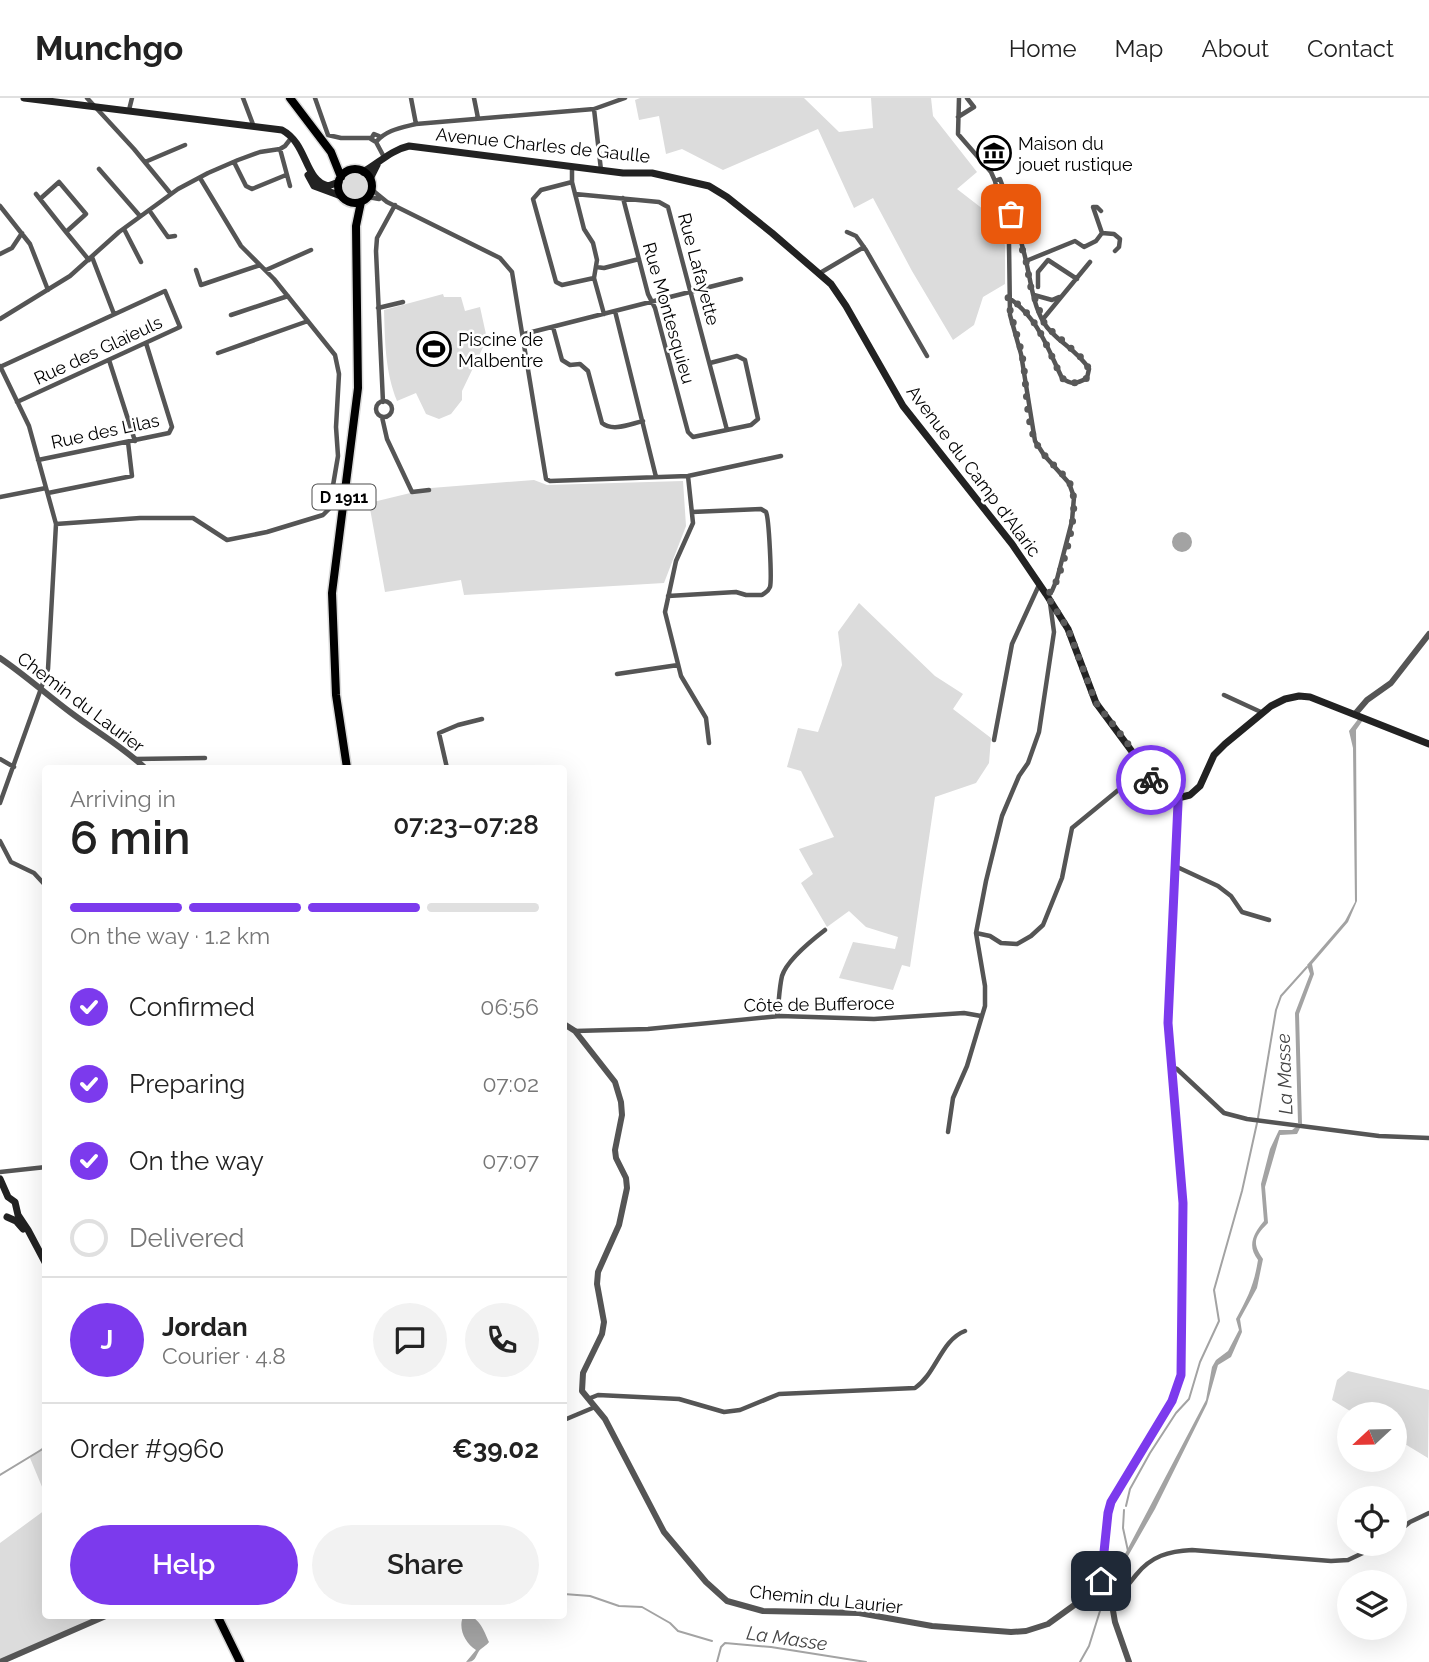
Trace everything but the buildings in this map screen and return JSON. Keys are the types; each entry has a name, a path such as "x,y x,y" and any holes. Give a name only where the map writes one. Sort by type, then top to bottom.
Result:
{"main road":[{"path":"24,98 282,130 299,144 315,179 328,186 353,170"},
{"path":"290,98 331,152 353,170 363,172 370,179 367,196 349,202 341,196 314,186 306,171 299,144"},
{"name":"Avenue Charles de Gaulle","path":"363,172 399,148 409,146 623,173 652,173 709,186"},
{"path":"331,152 340,180 341,196"},
{"name":"Avenue Charles de Gaulle","path":"370,179 377,164"},
{"name":"Avenue du Camp d'Alaric","path":"709,186 727,197 820,273 846,306 903,406 991,517 1046,594 1072,639 1096,703 1156,786 1170,797 1178,798"},
{"name":"D 1911","path":"356,226 367,196"},
{"name":"D 1911","path":"347,765 336,695 332,593 358,388 356,226 349,202"},
{"path":"1178,798 1190,795 1200,786 1214,755 1263,713 1284,699 1310,697 1429,744"},
{"path":"0,1179 4,1197 13,1200 42,1257"},
{"path":"4,1217 13,1214 16,1208"},
{"path":"4,1217 20,1225 42,1266"},
{"path":"219,1619 240,1662"}],"street":[{"path":"87,98 171,194"},
{"path":"129,111 132,98"},
{"path":"243,98 254,127"},
{"path":"315,98 328,135 371,138 384,158"},
{"path":"411,98 416,124"},
{"path":"474,98 478,118"},
{"path":"376,142 379,136 388,131 416,124 594,109 625,98"},
{"path":"959,98 957,127 960,138 1000,180 1026,261 1033,295 1045,325 1083,359 1089,369 1087,378 1078,383 1062,378 1038,327 1023,308 1008,297"},
{"path":"958,117 974,107 967,98"},
{"path":"594,109 601,170"},
{"path":"371,138 374,134 379,136"},
{"path":"0,319 70,276 140,216 171,194 234,162 260,152 280,149 292,136"},
{"path":"145,162 185,145"},
{"path":"280,149 290,186"},
{"path":"234,162 246,186 252,189 286,175"},
{"path":"572,166 572,182 585,233 597,260 594,278 604,314"},
{"path":"99,169 140,216"},
{"path":"56,524 140,518 193,518 227,541 323,515 329,509 338,456 335,426 338,367 335,355 266,270 241,246 200,178"},
{"path":"1000,180 1010,263 1010,315 1021,354 1035,441 1069,483 1074,497 1072,521 1057,579 1052,591 1046,594"},
{"path":"66,232 86,214 60,182 38,197 66,232 90,258 114,314"},
{"path":"572,182 541,190 533,199 556,282 562,285 594,278"},
{"name":"Rue Lafayette","path":"575,194 659,202 668,207 727,430"},
{"path":"367,196 395,205 500,258 512,272 545,475 550,481 688,476 781,456"},
{"name":"Rue Montesquieu","path":"623,198 648,294 691,436 727,430"},
{"path":"383,402 377,238 395,205"},
{"path":"0,206 30,244 48,290"},
{"path":"1101,211 1093,207 1102,233"},
{"path":"149,210 168,237 174,236"},
{"path":"124,229 141,262"},
{"path":"848,232 856,236 864,247 927,356"},
{"path":"0,254 12,248 22,233"},
{"path":"1026,261 1075,241 1084,247 1096,241 1102,233"},
{"path":"1102,233 1114,234 1120,239 1119,247 1115,251"},
{"path":"820,273 864,247"},
{"path":"266,270 311,250"},
{"path":"596,267 604,268 639,259"},
{"path":"1038,287 1038,272 1048,260 1077,279"},
{"path":"1043,320 1090,262"},
{"path":"196,270 201,285 260,265"},
{"path":"524,334 741,279"},
{"name":"Rue des Glaïeuls","path":"0,367 165,291 180,327 17,402"},
{"path":"1033,295 1052,300 1061,297"},
{"path":"231,315 288,296"},
{"path":"379,308 403,302"},
{"path":"615,311 656,477"},
{"path":"219,353 307,321"},
{"path":"553,327 562,360 570,365 580,364 588,371 602,423 614,428 643,421"},
{"name":"Rue des Lilas","path":"38,460 169,433 172,427 146,343"},
{"path":"710,363 740,356 747,363 758,419 751,425 727,430"},
{"path":"0,497 132,476 132,442 109,360"},
{"path":"0,367 29,426 56,524 48,669 0,803"},
{"path":"382,417 391,411 389,404 383,402 378,404 376,410 382,417 387,439 412,492 429,490"},
{"path":"688,476 693,523 676,561 668,596 667,620 678,665 686,685 706,718 709,743"},
{"path":"668,596 736,592 762,595 770,587 769,525 766,512 761,509 692,512"},
{"path":"994,740 1012,644 1039,584"},
{"path":"948,1132 953,1098 967,1066 985,1006 985,986 976,933 986,881 1002,816 1019,776 1028,763 1039,732 1054,632 1050,601"},
{"path":"1360,716 1367,700 1391,683 1429,634"},
{"name":"Chemin du Laurier","path":"0,658 142,765"},
{"path":"617,674 678,665"},
{"path":"1224,695 1263,713"},
{"path":"446,765 439,733 482,719"},
{"path":"976,933 990,936 1001,943 1017,944 1043,925 1062,878 1072,828 1122,787 1131,763 1137,757"},
{"path":"135,759 205,758"},
{"path":"0,759 13,767"},
{"path":"1129,1662 1106,1594 1108,1513 1111,1502 1172,1401 1181,1375 1183,1203 1168,999 1178,798"},
{"path":"0,841 11,862 34,873 42,882"},
{"path":"1175,866 1218,886 1231,896 1242,912 1269,920"},
{"path":"777,1016 782,975 808,943 825,930"},
{"name":"Côte de Bufferoce","path":"575,1031 648,1029 777,1016 874,1018 964,1013 981,1016"},
{"path":"567,1026 575,1031 605,1067 619,1092 622,1115 615,1150 627,1188 619,1225 597,1278 604,1322 602,1334 583,1373 582,1391 588,1399 598,1395 679,1399 724,1412 740,1410 779,1394 915,1388 925,1381 956,1335 965,1331"},
{"path":"1171,1067 1177,1069 1224,1113 1247,1119 1379,1136 1429,1138"},
{"path":"0,1172 42,1167"},
{"name":"Chemin du Laurier","path":"588,1399 610,1427 664,1532 706,1582 727,1601 763,1611 859,1614 932,1626 1011,1632 1026,1631 1048,1624 1091,1593 1106,1594"},
{"path":"567,1419 595,1407"},
{"path":"1407,1524 1429,1513"},
{"path":"1106,1594 1125,1589 1149,1562 1173,1551 1192,1550 1331,1561 1348,1560 1356,1556"},
{"path":"0,1662 99,1619"}],"shaded area":[{"path":"804,98 839,132 873,128 871,98 931,98 933,116 977,172 957,189 1001,223 1005,246 1005,284 983,297 974,325 953,340 873,198 854,208 818,129 723,170 682,149 666,154 659,116 639,120 635,100"},
{"path":"355,173 364,177 368,186 364,195 355,199 346,195 342,186 346,177"},
{"name":"Piscine de Malbentre","path":"443,294 444,297 461,297 465,311 480,307 487,339 462,391 462,400 451,414 439,419 426,414 416,393 397,401 388,367 384,310"},
{"path":"534,480 547,485 683,481 686,526 664,583 464,595 461,580 385,592 369,503 431,488"},
{"path":"1182,532 1189,535 1192,542 1189,549 1182,552 1175,549 1172,542 1175,535"},
{"path":"859,603 935,676 963,694 953,709 991,738 989,763 976,783 935,797 910,967 902,965 893,990 839,978 853,942 895,949 898,937 866,927 849,911 827,927 801,883 813,874 799,849 834,837 801,771 787,767 798,728 818,732 842,665 838,632"},
{"path":"1359,718 1363,720 1356,730 1357,901 1348,922 1312,964 1314,974 1299,1014 1302,1124 1298,1123 1295,1013 1310,974 1307,965 1345,921 1355,902 1353,748 1349,731"},
{"path":"1300,1128 1297,1134 1280,1135 1265,1187 1268,1223 1256,1240 1257,1249 1263,1259 1257,1288 1240,1319 1242,1332 1231,1357 1218,1365 1207,1404 1155,1509 1108,1591 1106,1590 1206,1400 1212,1367 1216,1360 1228,1351 1239,1330 1236,1319 1250,1291 1258,1260 1252,1245 1254,1235 1264,1221 1261,1184 1270,1149 1279,1130 1292,1130"},
{"path":"1348,1371 1429,1390 1428,1458 1407,1445 1407,1402 1337,1403 1332,1400 1337,1380"},
{"path":"42,1448 42,1487 30,1458"},
{"path":"42,1512 42,1619 95,1619 0,1662 0,1543"},
{"path":"474,1619 478,1622 489,1642 469,1662 466,1662 476,1650 463,1635 462,1621"}],"waterway":[{"name":"La Masse","path":"1258,1118 1276,1010 1281,996 1307,967"},
{"name":"La Masse","path":"1126,1506 1130,1489 1150,1453 1176,1413 1189,1399 1200,1362 1219,1321 1214,1290 1242,1191 1257,1123"},
{"path":"0,1475 42,1449"},
{"name":"La Masse","path":"1124,1510 1123,1528 1128,1551"},
{"path":"567,1594 590,1596 619,1606 642,1607 670,1623 678,1631 712,1641"},
{"name":"La Masse","path":"1080,1662 1089,1646 1105,1595"},
{"name":"La Masse","path":"717,1662 721,1647 725,1643 771,1647 866,1662"}],"way so far":[{"path":"1011,214 1026,261 1031,288 1045,325 1083,359 1089,369 1087,378 1078,383 1069,383 1062,378 1038,327 1023,308 1008,297 1021,354 1035,441 1069,483 1074,497 1072,521 1057,579 1052,591 1046,594 1068,629 1096,703 1126,741 1151,780"}],"place":[{"name":"Maison du jouet rustique","path":"994,153"},
{"name":"Piscine de Malbentre","path":"434,349"}],"route":[{"path":"1101,1581 1111,1502 1172,1401 1181,1375 1183,1203 1168,1043 1178,798 1162,792 1151,780"}]}
